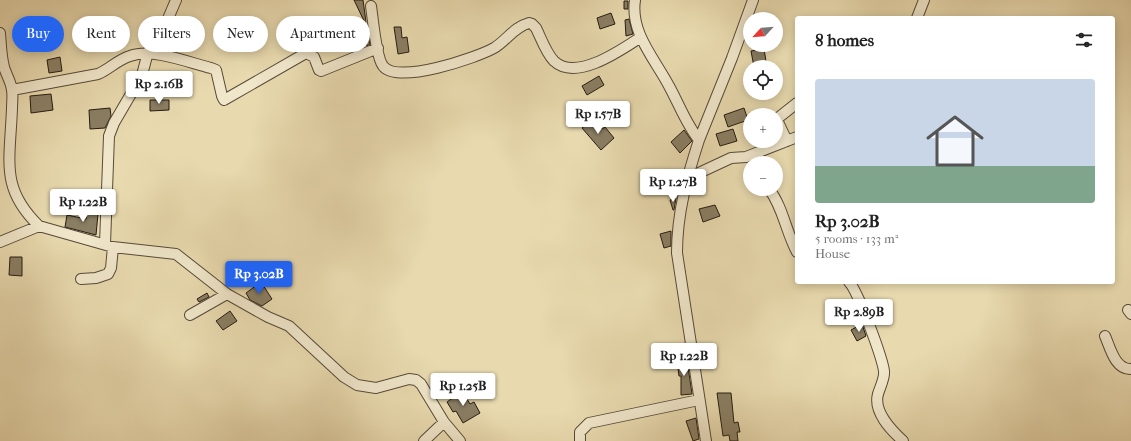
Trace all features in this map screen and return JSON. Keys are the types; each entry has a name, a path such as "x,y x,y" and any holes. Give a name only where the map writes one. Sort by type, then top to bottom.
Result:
{"street":[{"path":"169,16 176,0"},
{"path":"635,0 635,19 641,37 668,84 690,130 699,140"},
{"path":"706,441 677,253 678,222 686,179 699,140 732,58 753,0"},
{"path":"918,16 924,0"},
{"path":"371,6 379,58 388,71 408,72 438,69 481,54 495,47 525,24 531,24 536,28 553,60 563,67 572,68 591,65 607,58 641,37"},
{"path":"0,33 4,66 12,90 11,128 1,167 6,190 14,204 26,217 40,226 109,246 176,254 227,294 268,317 289,326 344,377 357,385 376,388 409,379 416,380 426,391 444,422 460,441"},
{"path":"12,90 98,74 106,71 117,61 131,55 148,52 216,70 224,100 306,53 314,57 319,70 321,71 378,48"},
{"path":"81,279 96,278 108,274 111,268 109,246 109,136 114,123 142,74 148,52"},
{"path":"756,156 792,139 778,122 778,118 795,105"},
{"path":"686,179 731,158 743,159"},
{"path":"775,196 790,239 795,248"},
{"path":"0,242 40,226"},
{"path":"851,284 862,307 879,352 884,372 877,399 878,409 885,421 903,441"},
{"path":"190,315 227,294"},
{"path":"1104,336 1118,363 1122,367 1131,369"},
{"path":"580,441 580,432 589,423 699,400"},
{"path":"424,441 444,422"}],"building":[{"path":"354,0 363,0 365,16 362,16"},
{"path":"624,1 628,1 628,9 624,9"},
{"path":"611,13 615,24 600,29 597,18"},
{"path":"629,19 633,34 626,36 625,20"},
{"path":"394,27 401,27 402,38 407,37 409,52 398,54"},
{"path":"751,52 764,52 766,60 753,60"},
{"path":"60,57 62,71 49,73 47,60"},
{"path":"599,76 604,85 587,95 582,86"},
{"path":"51,94 53,110 31,113 30,96"},
{"path":"150,100 169,100 169,110 150,111"},
{"path":"110,108 111,116 105,128 90,129 89,110"},
{"path":"743,108 743,122 728,127 724,115"},
{"path":"595,121 602,129 605,127 614,138 601,150 582,128 587,124 589,126"},
{"path":"733,129 737,141 720,146 716,134"},
{"path":"684,130 692,141 680,153 671,142"},
{"path":"676,198 674,210 673,210 670,200"},
{"path":"715,205 720,216 703,222 699,209"},
{"path":"87,213 98,214 96,235 65,227 67,215 86,219"},
{"path":"671,231 671,246 664,248 660,234"},
{"path":"10,257 22,257 22,276 9,275"},
{"path":"261,282 272,299 262,306 250,300 246,293"},
{"path":"207,293 209,297 199,302 197,299"},
{"path":"230,311 237,321 223,330 216,321"},
{"path":"862,324 866,336 857,341 851,330"},
{"path":"684,358 685,368 688,367 692,394 681,395 681,376 679,376 678,368 675,368 674,359"},
{"path":"462,391 470,404 474,402 480,413 463,423 456,411 453,412 447,402"},
{"path":"717,393 731,393 734,423 738,422 740,432 737,432 738,441 730,441 729,435 723,436"},
{"path":"696,418 699,439 693,441 686,421"}]}
